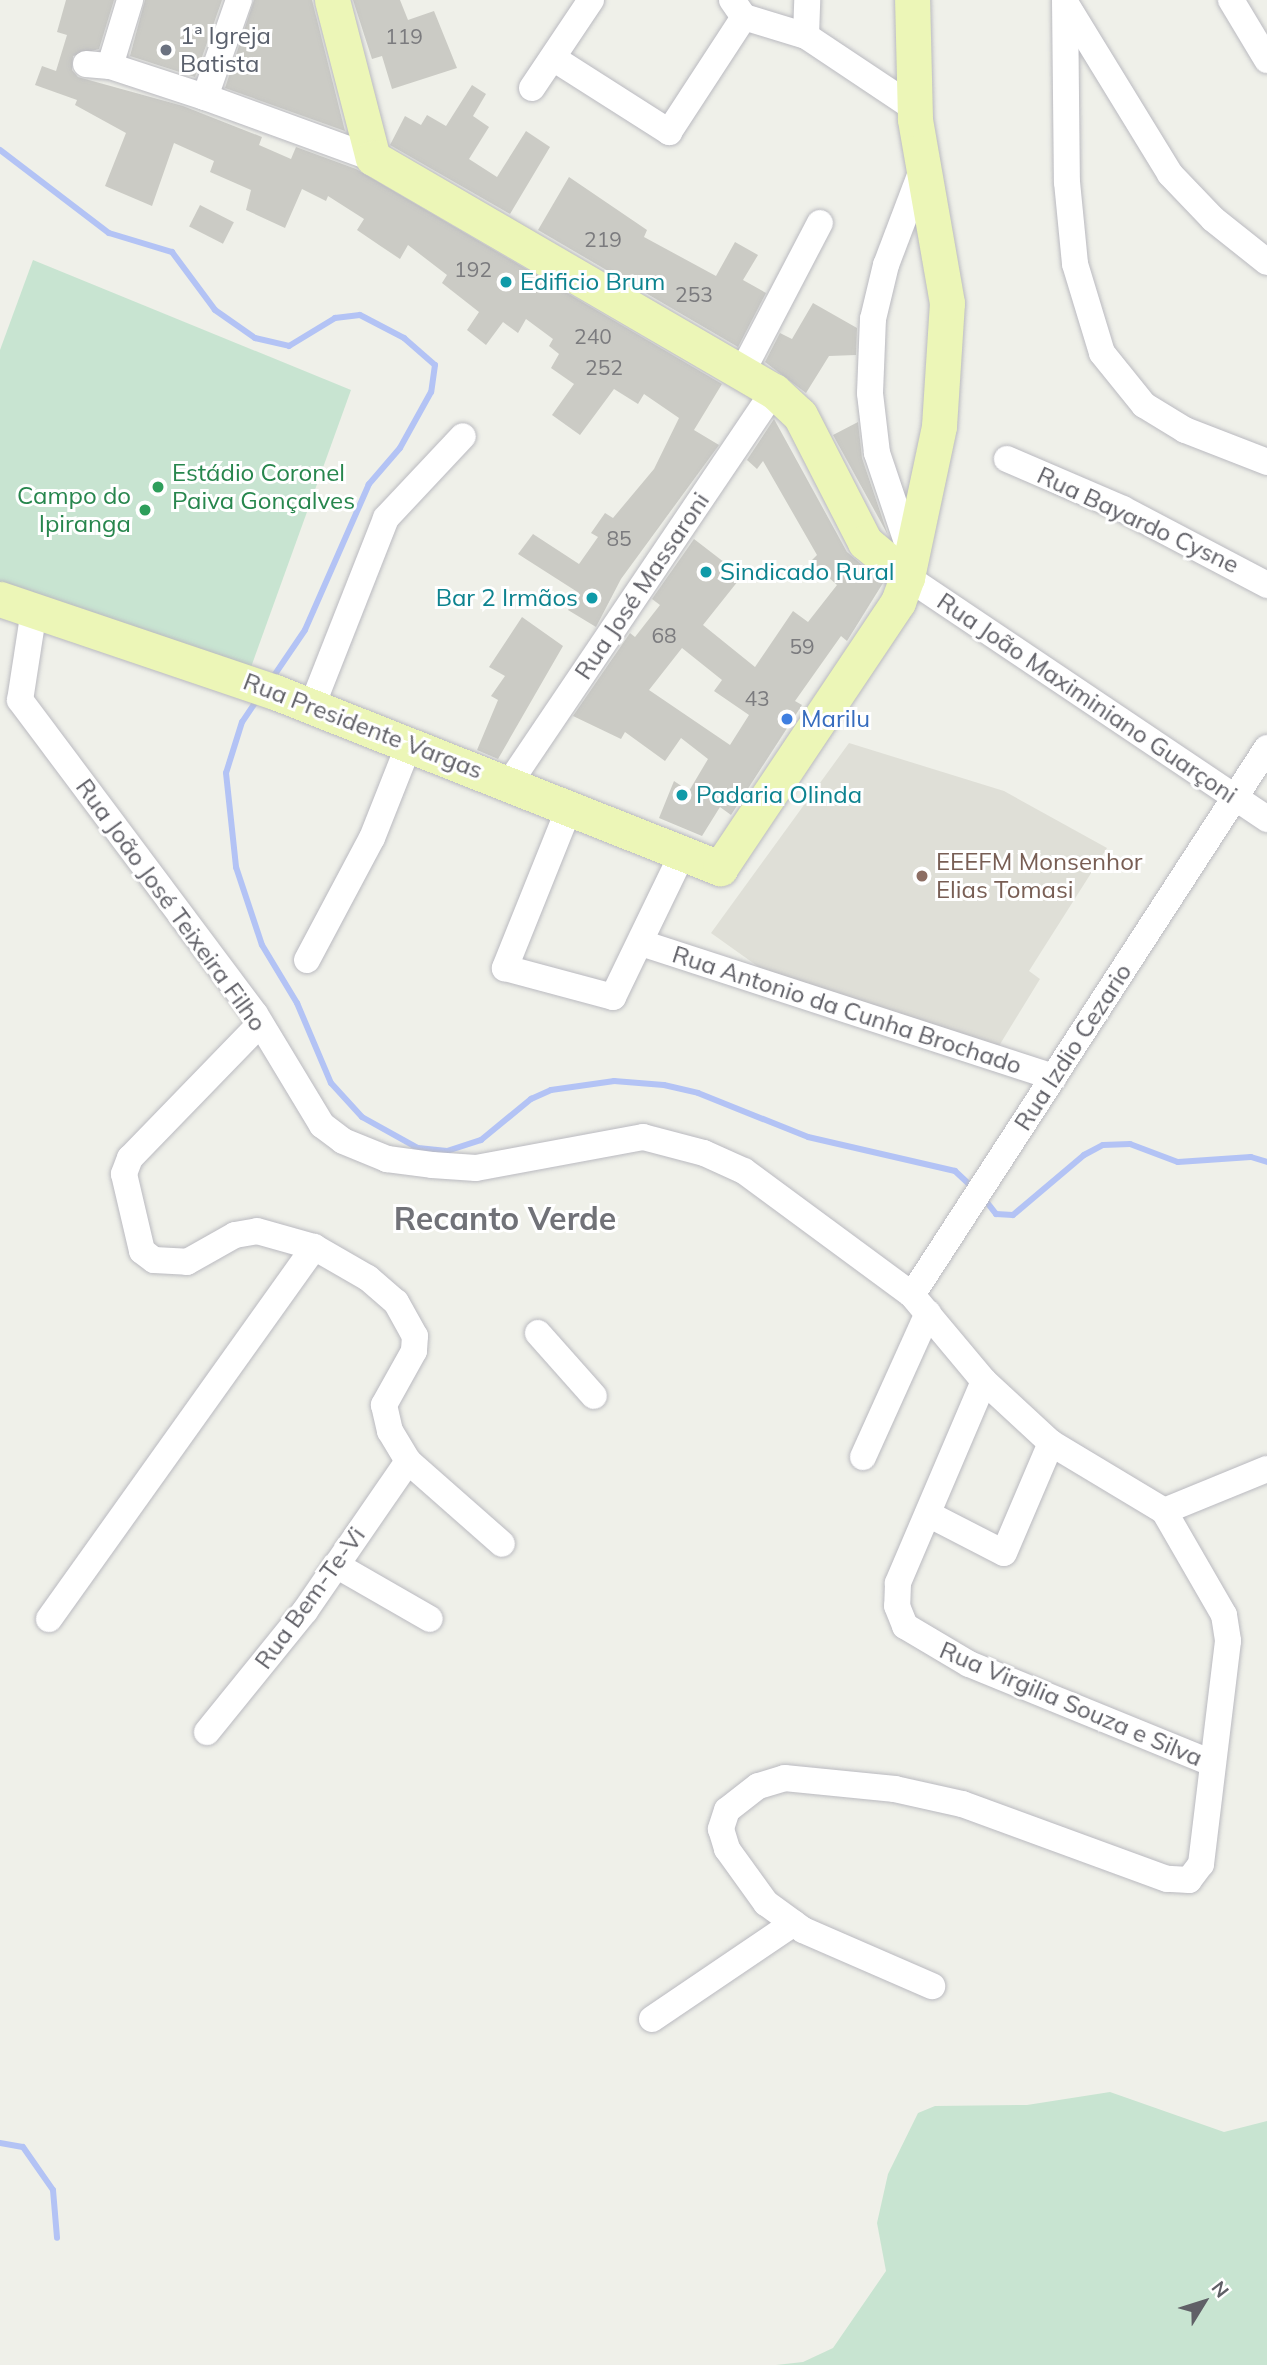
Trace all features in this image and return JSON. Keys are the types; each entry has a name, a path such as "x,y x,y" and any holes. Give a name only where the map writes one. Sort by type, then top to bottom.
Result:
{"main road":[{"path":"332,0 373,158 774,391 800,415 865,542 909,565 939,426 947,356 947,303 914,108 912,0"},
{"name":"Rua Presidente Vargas","path":"0,599 232,676 510,782 720,868 898,602 909,565"}],"street":[{"path":"130,0 98,65 205,97 373,158"},
{"path":"205,97 239,0"},
{"path":"533,88 591,0"},
{"path":"806,36 807,0"},
{"path":"1231,0 1267,60"},
{"path":"1066,1 1170,174 1213,219 1267,262"},
{"path":"1066,1 1067,182 1074,264 1102,353 1144,405 1185,430 1267,462"},
{"path":"553,58 668,132 738,8 806,36 914,108"},
{"path":"909,565 877,453 870,393 873,319 886,265 924,165"},
{"path":"742,372 820,223"},
{"name":"Rua José Massaroni","path":"510,782 774,391"},
{"path":"312,706 386,518 463,436"},
{"name":"Rua Bayardo Cysne","path":"1007,460 1169,531 1267,584"},
{"name":"Rua João Maximiniano Guarçoni","path":"909,565 1267,819"},
{"name":"Rua João José Teixeira Filho","path":"34,610 20,700 260,1024 305,1103 344,1142 387,1159 476,1168 615,1140 643,1137 675,1144 744,1171 920,1304 984,1381 1051,1443 1164,1511 1224,1615 1228,1641 1201,1864 1197,1874 1179,1882 962,1804 895,1789 785,1778 758,1786 737,1798 721,1829 744,1879 794,1923"},
{"path":"307,960 372,838 410,743"},
{"name":"Rua Izdio Cezario","path":"863,1457 920,1304 966,1217 1267,748"},
{"path":"570,806 505,968 613,997 683,852"},
{"name":"Rua Antonio da Cunha Brochado","path":"641,943 1054,1077"},
{"path":"260,1024 130,1158 124,1174 130,1219 142,1251 170,1264 257,1231 314,1247 368,1278 409,1322 414,1351 384,1405 390,1431 408,1461 502,1544"},
{"path":"49,1619 314,1247"},
{"path":"538,1333 594,1395"},
{"name":"Rua Virgilia Souza e Silva","path":"984,1381 898,1583 897,1606 905,1626 969,1664 1212,1763"},
{"path":"928,1514 1003,1553 1051,1443"},
{"name":"Rua Bem-Te-Vi","path":"207,1732 336,1565 408,1461"},
{"path":"1164,1511 1235,1486 1267,1469"},
{"path":"336,1565 430,1619"},
{"path":"652,2019 794,1923 932,1986"}],"shaded area":[{"name":"EEEFM Monsenhor Elias Tomasi","path":"849,743 1004,791 1107,848 1029,971 1040,979 994,1054 794,992 711,933"}],"green space":[{"name":"Estádio Coronel Paiva Gonçalves","path":"33,260 351,390 246,681 0,585 0,350"},
{"path":"1110,2092 1224,2132 1267,2121 1267,2365 776,2365 803,2362 833,2348 886,2271 877,2223 888,2174 918,2113 935,2106 1027,2105"}],"building":[{"path":"66,0 114,0 99,49 73,56 72,70 78,77 183,106 262,137 259,145 291,159 296,147 356,169 722,384 694,430 719,445 621,579 596,627 568,610 579,593 518,554 533,534 579,564 598,537 591,533 605,513 613,518 654,469 679,418 644,394 638,404 614,389 580,435 552,415 574,384 551,368 559,354 549,346 553,339 526,319 518,333 503,322 486,345 467,330 479,312 442,283 447,275 408,245 400,259 357,230 364,219 328,196 326,201 302,189 285,228 246,210 251,190 210,172 214,161 174,143 152,206 105,186 126,133 75,105 77,100 35,85 42,66 56,71 67,35 57,32"},
{"path":"145,0 222,0 195,77 130,56"},
{"path":"254,0 312,0 345,131 225,88"},
{"path":"353,0 400,0 408,20 434,11 457,68 392,89 382,56 372,59"},
{"path":"472,85 486,94 473,116 489,127 469,159 497,177 526,131 550,147 510,214 390,145 405,116 421,125 427,115 446,126"},
{"path":"569,177 647,230 644,237 716,276 735,242 758,255 743,280 766,293 738,347 538,230"},
{"path":"200,205 234,222 223,244 189,226"},
{"path":"813,303 857,328 856,355 829,356 806,393 765,362 780,333 792,339"},
{"path":"774,419 847,552 883,583 847,641 841,636 795,701 802,705 731,815 720,807 702,836 659,818 674,781 689,791 708,759 681,738 665,761 625,732 621,739 573,716 630,633 635,637 660,605 652,599 694,539 742,576 703,625 755,667 793,611 808,622 837,585 811,561 817,555 763,461 757,469 747,460","holes":["682,648 722,680 714,691 749,715 730,745 649,690"]},
{"path":"858,422 862,458 888,535 833,435"},
{"path":"522,617 563,646 498,759 477,750 498,700 491,696 505,676 489,667"}],"waterway":[{"path":"0,150 109,233 172,252 215,310 255,338 289,346 335,318 360,315 404,338 435,365 431,392 400,448 369,484 305,630 271,680"},
{"path":"259,697 242,722 226,773 236,867 262,945 297,1003 331,1083 362,1117 418,1148 447,1151 481,1140 531,1099 551,1090 614,1081 664,1085 698,1093 808,1137 955,1171 974,1189"},
{"path":"982,1196 996,1214 1013,1215 1084,1155 1103,1145 1130,1144 1178,1162 1251,1157 1267,1162"},
{"path":"0,2143 23,2147 53,2190 57,2238"}],"place":[{"name":"1ª Igreja Batista","path":"166,50"},
{"name":"Edificio Brum","path":"506,282"},
{"name":"Estádio Coronel Paiva Gonçalves","path":"158,487"},
{"name":"Campo do Ipiranga","path":"145,510"},
{"name":"Sindicado Rural","path":"706,572"},
{"name":"Bar 2 Irmãos","path":"592,598"},
{"name":"Marilu","path":"787,719"},
{"name":"Padaria Olinda","path":"682,795"},
{"name":"EEEFM Monsenhor Elias Tomasi","path":"922,876"}],"district":[{"name":"Recanto Verde","path":"505,1218"}]}
